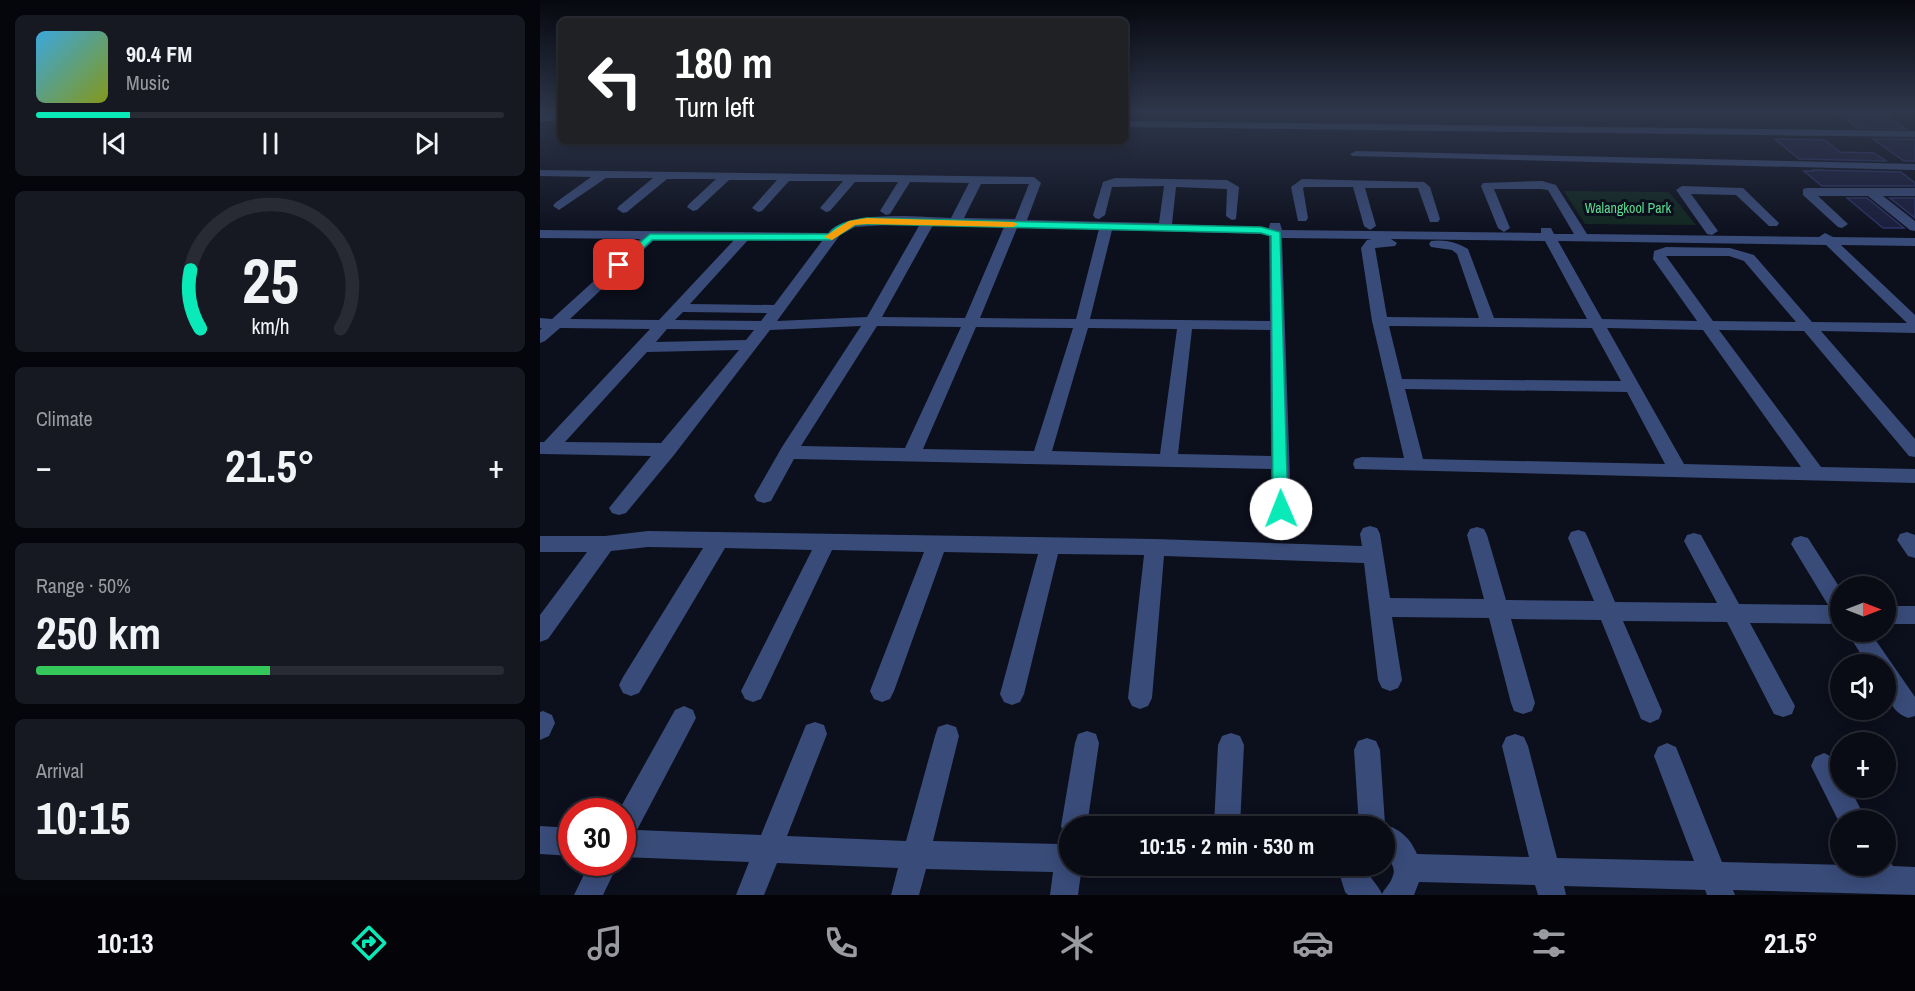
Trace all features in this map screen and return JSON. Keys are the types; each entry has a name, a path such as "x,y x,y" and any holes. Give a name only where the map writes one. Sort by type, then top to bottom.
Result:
{"street":[{"path":"1389,155 1915,167"},
{"path":"540,173 1030,180 1035,183 910,455"},
{"path":"559,206 603,174"},
{"path":"622,209 665,174"},
{"path":"693,207 727,175"},
{"path":"758,208 787,176"},
{"path":"826,208 853,177"},
{"path":"886,211 908,178"},
{"path":"955,223 978,180"},
{"path":"1041,458 1082,323 1109,183 1231,185 1232,216"},
{"path":"1165,228 1170,183"},
{"path":"1302,218 1299,185 1358,183 1420,185 1424,187 1434,219"},
{"path":"1358,183 1370,226"},
{"path":"1504,228 1487,188 1490,185 1548,186 1552,188 1581,234"},
{"path":"1712,231 1682,190 1738,191 1773,223"},
{"path":"1842,224 1807,192 1915,192"},
{"path":"1871,192 1915,227"},
{"path":"619,508 766,326 835,232 852,223 867,221 1015,224 1103,221 1165,228 1581,234 1824,236 1915,232"},
{"path":"764,496 788,452 872,321 928,222"},
{"path":"1271,230 1370,226 1504,228 1548,233"},
{"path":"1271,230 1278,326 1281,509"},
{"path":"1581,234 1712,231 1915,242"},
{"path":"1548,233 1678,470"},
{"path":"540,234 743,238 831,237"},
{"path":"540,247 555,235"},
{"path":"1824,236 1915,323"},
{"path":"540,338 650,237"},
{"path":"544,448 743,238"},
{"path":"1415,465 1380,321 1368,248 1372,243 1431,244 1456,247 1463,252 1488,322"},
{"path":"1816,474 1660,259 1659,254 1666,251 1730,252 1749,258 1915,451"},
{"path":"678,308 778,309"},
{"path":"540,323 766,326 872,321 1278,326"},
{"path":"1380,321 1708,323 1915,328"},
{"path":"1168,461 1185,325"},
{"path":"643,346 751,345"},
{"path":"1395,384 1632,387"},
{"path":"544,448 668,450"},
{"path":"788,452 1280,463"},
{"path":"1362,464 1915,476"},
{"path":"1477,535 1523,702"},
{"path":"1578,538 1650,711"},
{"path":"540,544 605,544 648,539 1155,547 1372,544 1390,680"},
{"path":"631,685 720,540"},
{"path":"1694,541 1782,706"},
{"path":"753,691 826,542"},
{"path":"540,632 605,544"},
{"path":"882,691 937,544"},
{"path":"1801,544 1830,590"},
{"path":"1012,694 1050,546"},
{"path":"1140,698 1155,547"},
{"path":"1380,607 1830,615"},
{"path":"1896,615 1915,615"},
{"path":"1896,688 1908,707"},
{"path":"636,805 684,717"},
{"path":"750,895 815,734"},
{"path":"905,895 948,736"},
{"path":"1076,816 1087,743"},
{"path":"1227,816 1231,745"},
{"path":"1515,746 1549,883"},
{"path":"1367,750 1371,816"},
{"path":"1667,756 1718,885"},
{"path":"1824,766 1848,810"},
{"path":"540,840 558,841"},
{"path":"636,844 917,855 1059,856"},
{"path":"1395,845 1402,850 1408,868 1406,883 1396,895"},
{"path":"1408,868 1549,883 1718,885 1915,881"},
{"path":"588,895 598,876"},
{"path":"1064,895 1066,876"},
{"path":"1354,876 1355,882 1368,895"}],"green space":[{"name":"Walangkool Park","path":"1564,191 1669,192 1696,225 1585,224"}],"building":[{"path":"1794,155 1877,155 1886,161 1799,159"},
{"path":"1895,155 1915,155 1915,161 1904,161"},
{"path":"1812,170 1901,172 1915,183 1915,186 1822,186 1804,171 1814,171"},
{"path":"1847,198 1867,198 1904,228 1883,228"},
{"path":"1890,198 1915,198 1915,218"}],"slow traffic":[{"path":"829,237 852,223 867,221 1013,224"}],"route":[{"path":"619,265 650,237 831,237 835,232 852,223 867,221 1261,230 1276,234 1281,509"}]}
